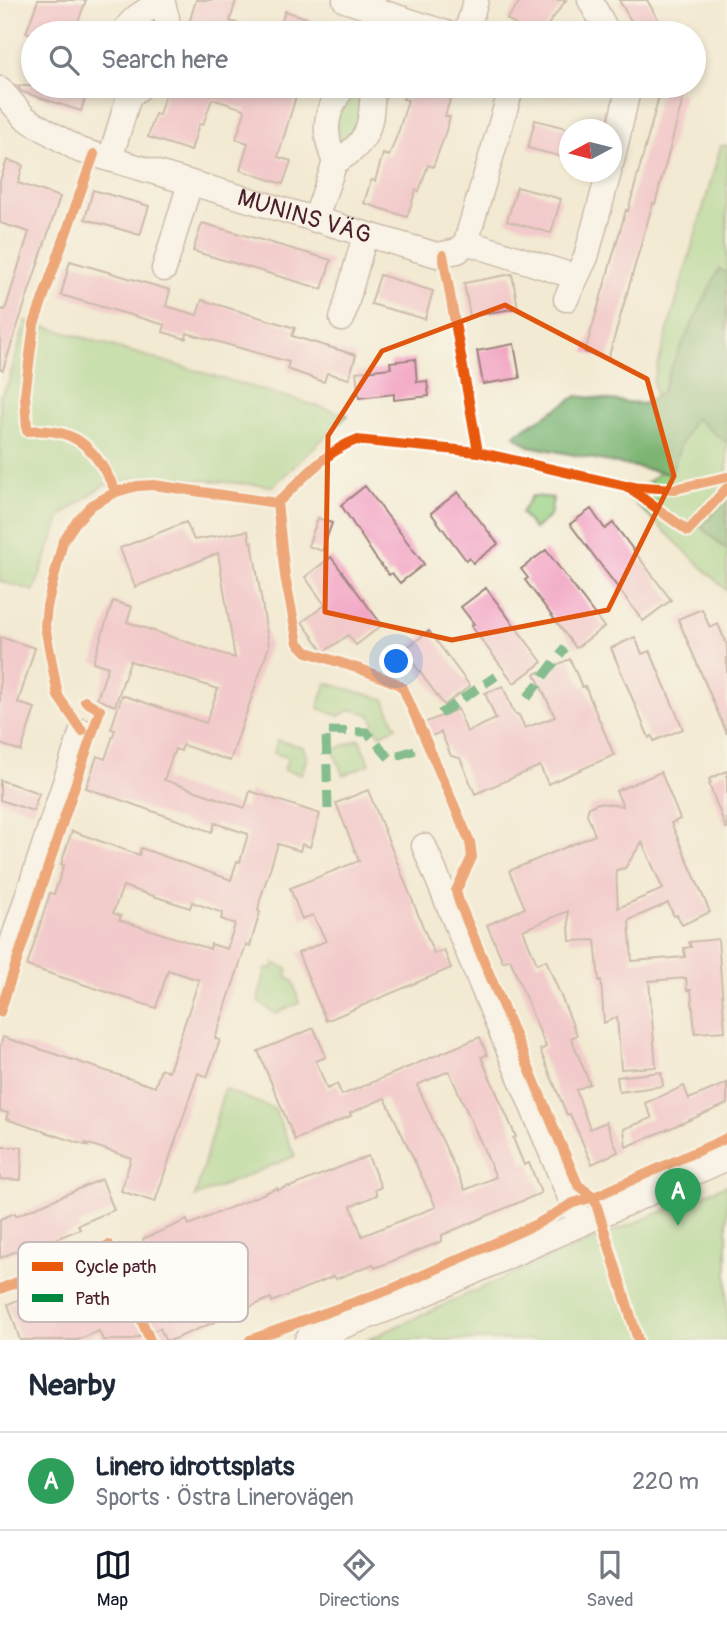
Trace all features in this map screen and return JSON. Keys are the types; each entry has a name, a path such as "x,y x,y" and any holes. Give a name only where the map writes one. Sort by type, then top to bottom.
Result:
{"street":[{"path":"345,0 379,21"},
{"path":"470,21 476,0"},
{"path":"590,0 601,21"},
{"path":"132,21 162,1 167,21"},
{"name":"MUNINS VÄG","path":"0,89 25,118 79,149 437,255 458,251 466,242"},
{"path":"110,159 129,98"},
{"path":"315,220 335,162 326,135 327,116 335,98"},
{"path":"335,162 352,153 366,136 372,98"},
{"path":"508,98 466,242 571,288 586,257 606,182"},
{"path":"621,119 626,98"},
{"path":"164,269 190,183"},
{"path":"342,319 365,235"},
{"path":"0,979 82,731"},
{"path":"424,846 581,1224"},
{"path":"307,1340 413,1299 727,1158"}],"highlighted area":[{"path":"505,305 647,379 674,476 608,610 452,640 325,612 328,436 382,351"}],"green space":[{"path":"348,98 362,98 355,128 346,140 339,144 337,115"},
{"path":"727,145 727,498 701,527 727,550 727,591 630,498 663,469 662,428 653,382 721,146"},
{"path":"719,269 727,273 727,443 695,418 680,446 671,474 529,446 514,435 577,396 643,404 662,392 671,367"},
{"path":"26,321 348,415 273,486 152,476 104,485 61,516 34,591 0,581 0,395 8,384"},
{"path":"532,496 553,498 550,516 534,529 521,513"},
{"path":"727,498 727,550 701,527"},
{"path":"326,683 384,699 396,727 379,735 371,715 352,709 339,716 318,708"},
{"path":"359,739 370,764 343,775 333,750"},
{"path":"277,740 303,747 307,758 301,774 284,770 288,758 274,753"},
{"path":"274,963 288,969 286,976 293,981 299,1003 275,1014 258,1001 266,968 273,969"},
{"path":"224,1089 274,1109 295,1156 195,1197"},
{"path":"727,1185 727,1340 367,1340 530,1266"}],"building":[{"path":"38,0 86,0 78,21 30,21"},
{"path":"196,0 236,0 230,21 190,21"},
{"path":"521,0 566,0 551,21 507,19"},
{"path":"619,0 647,0 659,21 631,21"},
{"path":"285,11 316,21 282,21"},
{"path":"41,98 85,98 81,111"},
{"path":"164,98 295,98 278,157 291,161 283,184 240,170 248,143 236,139 244,109 212,99 203,125 199,124 191,151 148,137 155,114 159,115"},
{"path":"451,98 445,116 450,117 443,140 433,167 428,165 419,191 416,190 407,217 364,203 371,180 375,181 383,154 389,156 399,130 408,100 403,99"},
{"path":"659,98 683,98 655,204 653,203 608,359 585,352 626,210 628,211"},
{"path":"535,120 559,126 559,156 528,148"},
{"path":"7,160 23,165 18,183 60,197 3,370 0,370 0,309 5,310 29,232 0,223 0,181"},
{"path":"517,187 561,199 551,233 507,221"},
{"path":"93,190 149,206 140,235 85,219"},
{"path":"202,223 331,260 322,289 193,251"},
{"path":"70,261 170,290 166,306 197,315 202,300 295,328 292,336 356,355 349,379 327,373 324,382 287,369 289,362 187,333 186,339 163,332 165,325 61,295"},
{"path":"512,274 518,308 470,316 464,283"},
{"path":"380,275 433,291 425,319 371,304"},
{"path":"514,344 520,378 483,384 477,351"},
{"path":"415,359 417,382 427,381 429,396 394,400 394,394 359,398 356,372 391,368 390,362"},
{"path":"365,486 424,564 400,583 392,573 389,575 375,557 341,505"},
{"path":"458,492 498,544 473,563 469,558 466,560 431,513"},
{"path":"591,509 605,529 613,523 671,600 643,621 570,524"},
{"path":"318,518 332,523 322,551 308,546"},
{"path":"186,522 194,540 248,531 269,646 230,761 183,745 181,751 175,749 164,780 245,808 250,791 320,814 310,847 302,844 300,851 278,844 260,900 260,912 250,946 246,945 215,1039 220,1040 207,1077 198,1073 155,1202 121,1191 131,1158 6,1119 8,1113 0,1111 0,1047 3,1037 155,1087 161,1069 169,1071 199,980 168,970 156,1008 27,966 50,893 54,894 64,865 61,864 72,831 139,855 141,848 231,880 237,861 240,862 248,834 215,823 212,832 86,788 97,756 105,759 115,730 111,729 122,695 206,723 218,689 130,661 115,706 97,699 108,667 93,662 113,601 132,607 127,622 235,658 218,553 135,587 120,548","holes":["123,886 190,908 192,902 223,913 221,919 235,924 227,949 211,944 210,949 119,920 121,916 113,913"]},
{"path":"546,550 604,627 576,648 525,580 528,578 521,569"},
{"path":"331,557 382,625 356,645 348,635 324,652 302,622 325,605 305,577"},
{"path":"486,588 542,662 514,683 471,626 474,624 461,607"},
{"path":"702,609 710,628 718,624 727,645 727,734 678,619"},
{"path":"429,631 470,686 444,705 404,650"},
{"path":"0,637 35,648 18,703 35,708 21,751 0,744"},
{"path":"635,637 642,654 650,651 683,729 654,741 652,736 649,738 611,648"},
{"path":"570,659 582,687 585,686 614,755 548,784 540,766 475,794 460,758 451,756 441,732 429,737 424,723 458,709 467,732 496,719 485,693 503,686 514,713 519,715 525,728 555,717 535,674"},
{"path":"727,771 727,828 726,828 709,779"},
{"path":"661,772 680,819 671,823 710,912 682,925 668,903 629,920 632,961 685,957 684,948 691,947 689,942 718,939 725,1031 695,1033 691,990 687,990 686,978 649,981 656,1067 621,1069 617,1017 604,1023 595,940 570,941 568,911 523,930 537,964 546,960 577,1035 571,1038 590,1084 576,1090 590,1129 606,1122 618,1152 592,1164 570,1114 567,1115 540,1050 546,1047 510,959 503,962 487,925 525,908 509,871 595,835 587,814 589,807 598,803 623,806 616,791","holes":["642,842 663,889 618,908 616,870 625,868"]},
{"path":"0,780 39,793 33,811 0,800"},
{"path":"368,790 434,954 444,950 451,968 326,1021 298,953 326,941 313,915 302,919 290,888 359,861 336,803"},
{"path":"314,1028 326,1057 316,1061 327,1089 337,1084 342,1095 480,1037 487,1055 481,1057 516,1137 513,1138 524,1165 529,1163 541,1193 442,1235 442,1241 375,1268 373,1264 336,1279 334,1276 272,1302 271,1298 248,1308 248,1242 144,1242 143,1239 187,1220 189,1225 277,1188 290,1187 368,1156 381,1187 375,1190 377,1195 351,1206 362,1236 436,1207 385,1098 295,1140 258,1051","holes":["449,1071 496,1177 465,1190 417,1085"]},
{"path":"661,1072 663,1086 619,1092 617,1077"},
{"path":"727,1083 727,1104 626,1147 624,1129 652,1118 645,1103 684,1086 689,1099"},
{"path":"0,1147 22,1147 21,1180 0,1179"},
{"path":"102,1179 114,1210 78,1225 80,1229 49,1242 18,1242 18,1250 0,1258 0,1219 15,1213 16,1216"},
{"path":"18,1300 18,1322 214,1322 172,1340 165,1340 160,1328 131,1340 103,1340 99,1331 77,1340 20,1340 8,1304"}],"marked path":[{"path":"527,698 565,648"},
{"path":"440,714 496,676"},
{"path":"328,809 326,731 367,732 389,758 428,746"}],"cycle path":[{"path":"82,731 58,696 45,626 47,606 63,541 92,505 116,492 101,464 83,444 60,433 27,431 25,395 34,324 94,154"},
{"path":"443,255 478,452"},
{"path":"116,492 154,485 277,503 334,451 356,440 478,452 626,486 688,531 727,488"},
{"path":"627,486 675,489 727,477"},
{"path":"277,503 285,576 298,643 307,652 363,670 403,688 470,842 472,857 456,891 459,902 578,1185 594,1197 638,1340"},
{"path":"0,1012 100,710 85,701"},
{"path":"250,1340 394,1288 537,1224 573,1203 594,1197 727,1138"},
{"path":"0,1289 18,1282"},
{"path":"142,1322 150,1340"}],"place":[{"name":"Linero idrottsplats","path":"678,1226"}]}
